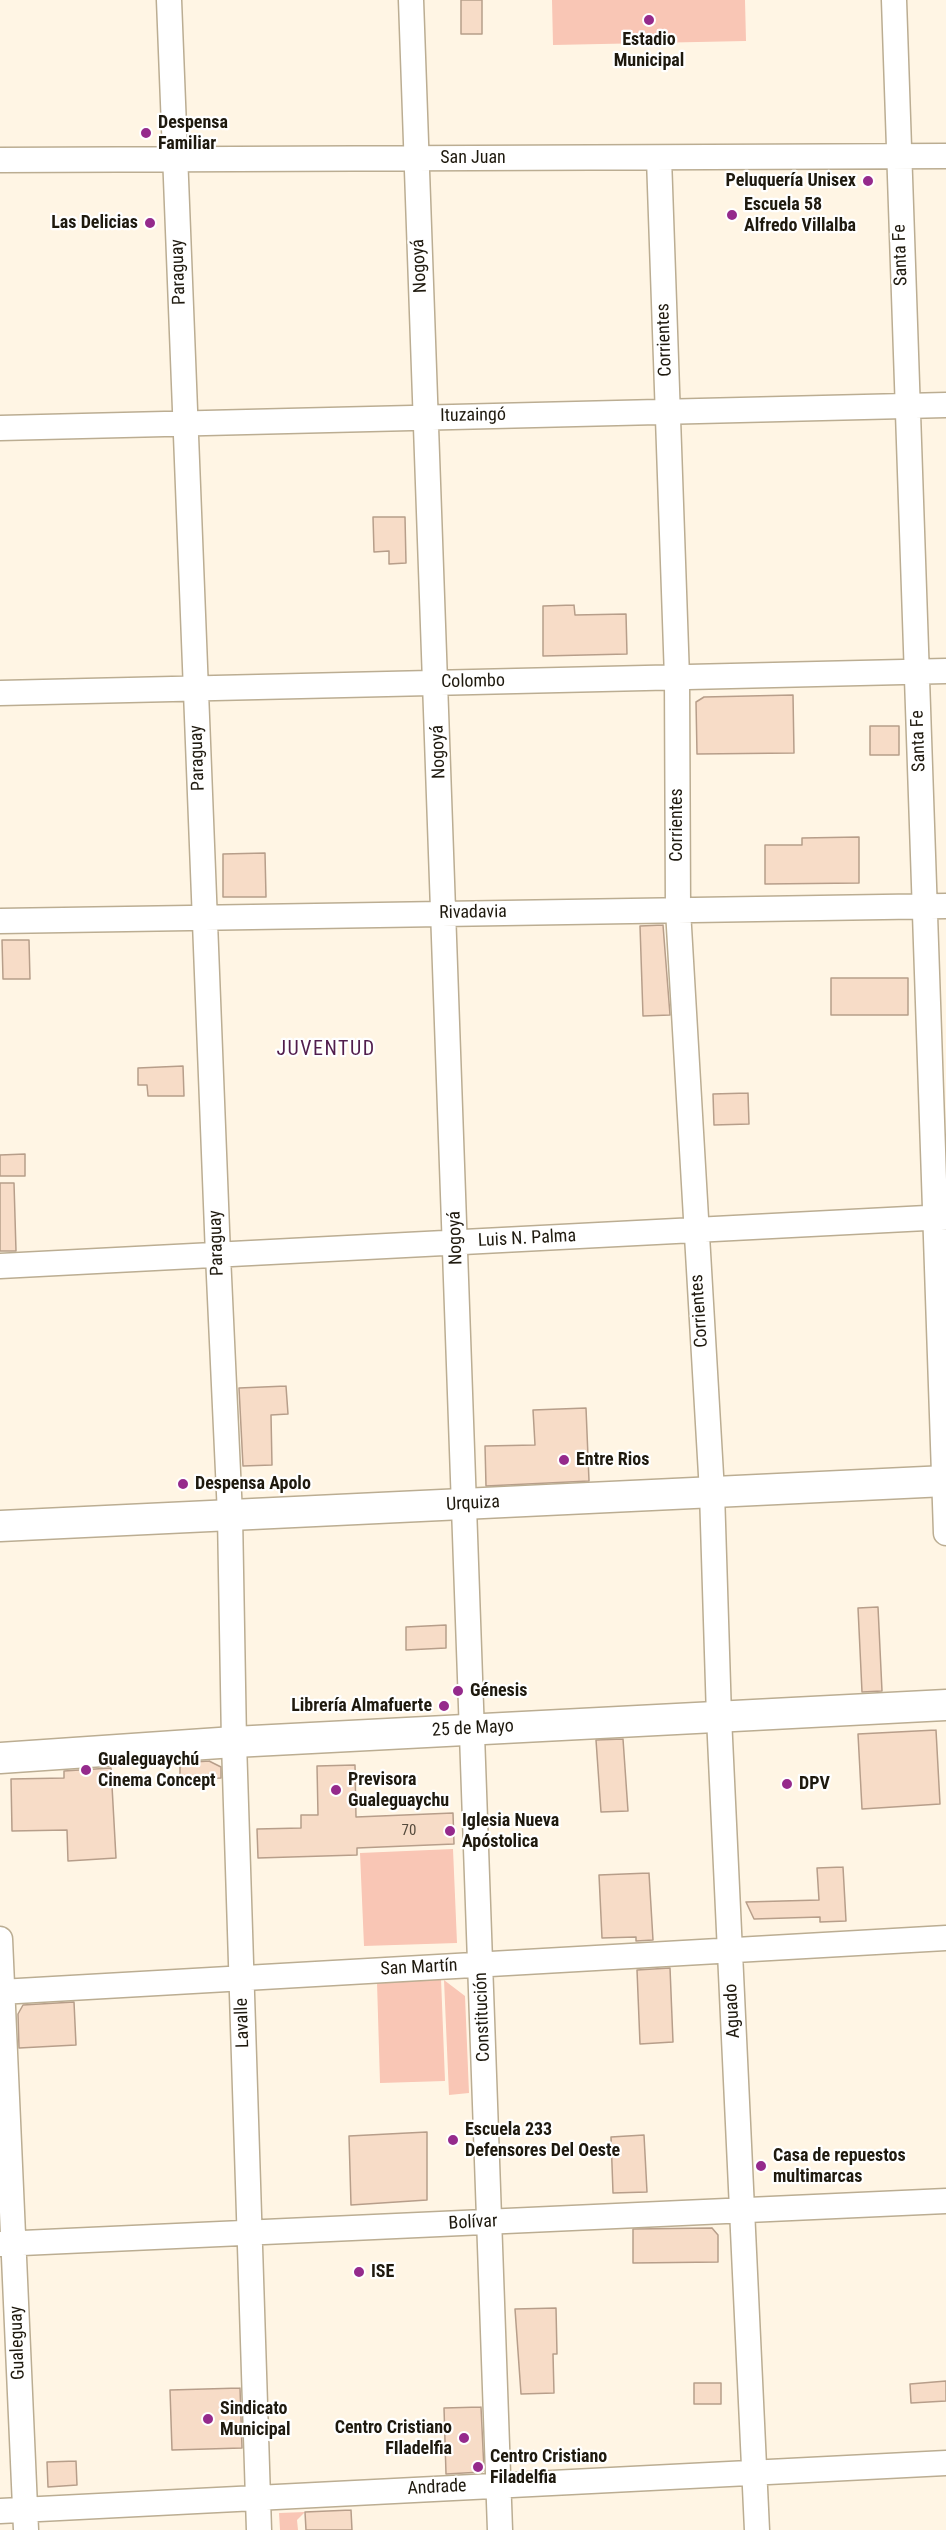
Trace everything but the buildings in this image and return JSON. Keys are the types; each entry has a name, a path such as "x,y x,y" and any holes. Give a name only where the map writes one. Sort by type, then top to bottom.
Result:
{"street":[{"name":"Paraguay","path":"169,0 218,1255 231,1515"},
{"name":"Nogoyá","path":"411,0 465,1504"},
{"name":"Santa Fe","path":"894,0 897,157 908,406 916,672 935,906 946,1533"},
{"name":"San Juan","path":"0,160 946,156"},
{"name":"Corrientes","path":"658,158 677,678 678,910 712,1492"},
{"name":"Ituzaingó","path":"0,428 946,405"},
{"name":"Colombo","path":"0,693 946,671"},
{"name":"Rivadavia","path":"0,921 935,906"},
{"name":"Luis N. Palma","path":"0,1266 940,1217"},
{"name":"Urquiza","path":"0,1526 945,1481"},
{"name":"Aguado","path":"712,1492 719,1716 757,2530"},
{"name":"Constitución","path":"465,1504 500,2530"},
{"name":"Lavalle","path":"231,1515 234,1742 258,2530"},
{"name":"25 de Mayo","path":"0,1758 234,1742 946,1705"},
{"name":"San Martín","path":"2,1992 946,1938"},
{"name":"Gualeguay","path":"0,1940 7,2244 25,2520"},
{"name":"Bolívar","path":"7,2244 946,2201"},
{"name":"Andrade","path":"0,2511 25,2520 258,2497 946,2463"}],"shaded area":[{"name":"Estadio Municipal","path":"552,0 745,0 746,41 553,45"},
{"path":"453,1849 457,1943 364,1946 360,1853"},
{"path":"441,1978 445,2081 380,2083 377,1982"},
{"path":"444,1980 465,1996 469,2093 449,2095"},
{"path":"305,2512 297,2520 298,2530 280,2530 279,2513"}],"place":[{"name":"Estadio Municipal","path":"649,20"},
{"name":"Despensa Familiar","path":"146,133"},
{"name":"Peluquería Unisex","path":"868,181"},
{"name":"Escuela 58 Alfredo Villalba","path":"732,215"},
{"name":"Las Delicias","path":"150,223"},
{"name":"Entre Rios","path":"564,1460"},
{"name":"Despensa Apolo","path":"183,1484"},
{"name":"Génesis","path":"458,1691"},
{"name":"Librería Almafuerte","path":"444,1706"},
{"name":"Gualeguaychú Cinema Concept","path":"86,1770"},
{"name":"DPV","path":"787,1784"},
{"name":"Previsora Gualeguaychu","path":"336,1790"},
{"name":"Iglesia Nueva Apóstolica","path":"450,1831"},
{"name":"Escuela 233 Defensores Del Oeste","path":"453,2140"},
{"name":"Casa de repuestos multimarcas","path":"761,2166"},
{"name":"ISE","path":"359,2272"},
{"name":"Sindicato Municipal","path":"208,2419"},
{"name":"Centro Cristiano FIladelfia","path":"464,2438"},
{"name":"Centro Cristiano Filadelfia","path":"478,2467"}],"district":[{"name":"JUVENTUD","path":"326,1050"}]}
